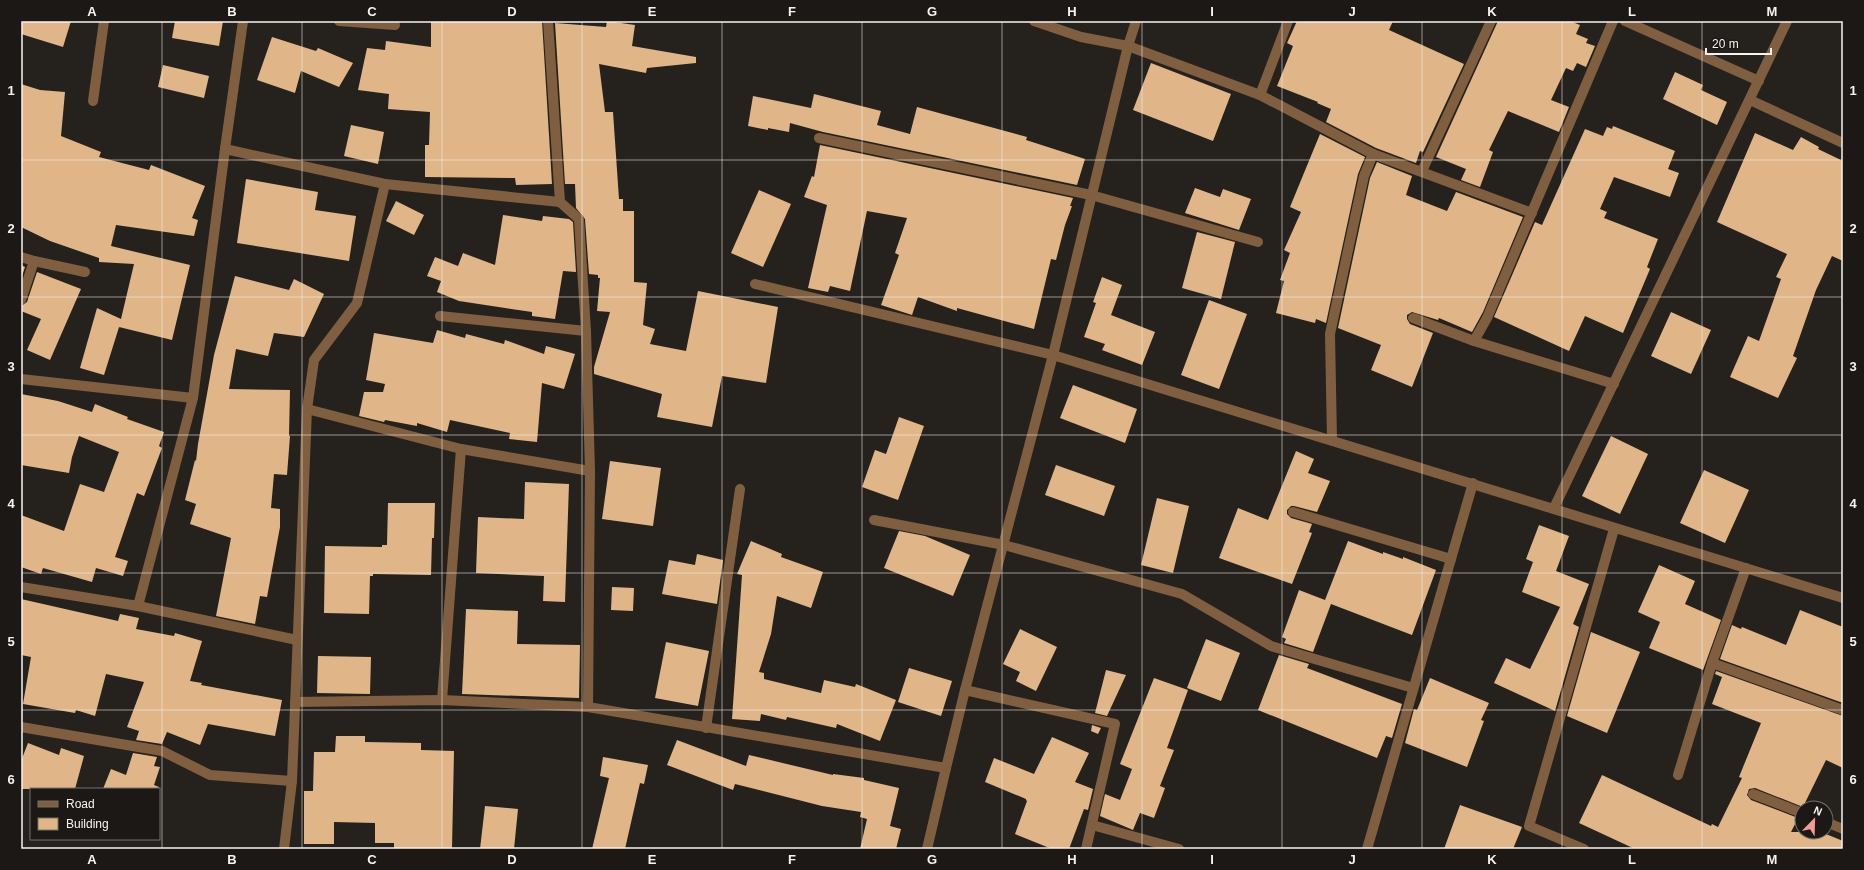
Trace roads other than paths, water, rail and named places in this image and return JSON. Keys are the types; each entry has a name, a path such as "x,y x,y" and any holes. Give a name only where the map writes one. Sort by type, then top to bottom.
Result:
{"street":[{"path":"93,101 104,21"},
{"path":"138,606 193,398 243,21"},
{"path":"339,21 395,25"},
{"path":"548,21 560,202"},
{"path":"1034,21 1081,37 1128,46 1260,95 1373,154 1532,213"},
{"path":"927,849 965,690 1053,355 1091,194 1128,46 1136,21"},
{"path":"1260,95 1288,21"},
{"path":"1422,171 1490,21"},
{"path":"1474,341 1487,318 1613,21"},
{"path":"1625,21 1759,81"},
{"path":"1554,508 1787,21"},
{"path":"1750,100 1843,143"},
{"path":"819,138 1091,194 1258,242"},
{"path":"225,149 385,184 560,202 579,219 586,331 590,471 588,707"},
{"path":"1332,440 1330,334 1364,176 1373,154"},
{"path":"284,849 292,781 307,409 314,360 357,303 385,184"},
{"path":"21,258 85,272"},
{"path":"21,300 34,261"},
{"path":"755,284 1053,355 1554,508 1614,529 1843,598"},
{"path":"440,316 586,331"},
{"path":"1413,318 1474,341 1614,384"},
{"path":"21,379 193,398"},
{"path":"307,409 461,449 590,471"},
{"path":"442,700 461,449"},
{"path":"1367,849 1473,483"},
{"path":"706,728 740,490"},
{"path":"1293,512 1451,559"},
{"path":"874,520 1004,545 1182,594 1271,646 1413,688"},
{"path":"1584,849 1530,826 1614,529"},
{"path":"1678,775 1712,663 1746,568"},
{"path":"21,587 138,606 297,640"},
{"path":"1712,663 1843,710"},
{"path":"965,690 1115,724 1086,849"},
{"path":"295,702 442,700 588,707 946,768"},
{"path":"21,728 162,751 210,775 292,781"},
{"path":"1753,794 1794,810"},
{"path":"1092,825 1179,849"}]}
